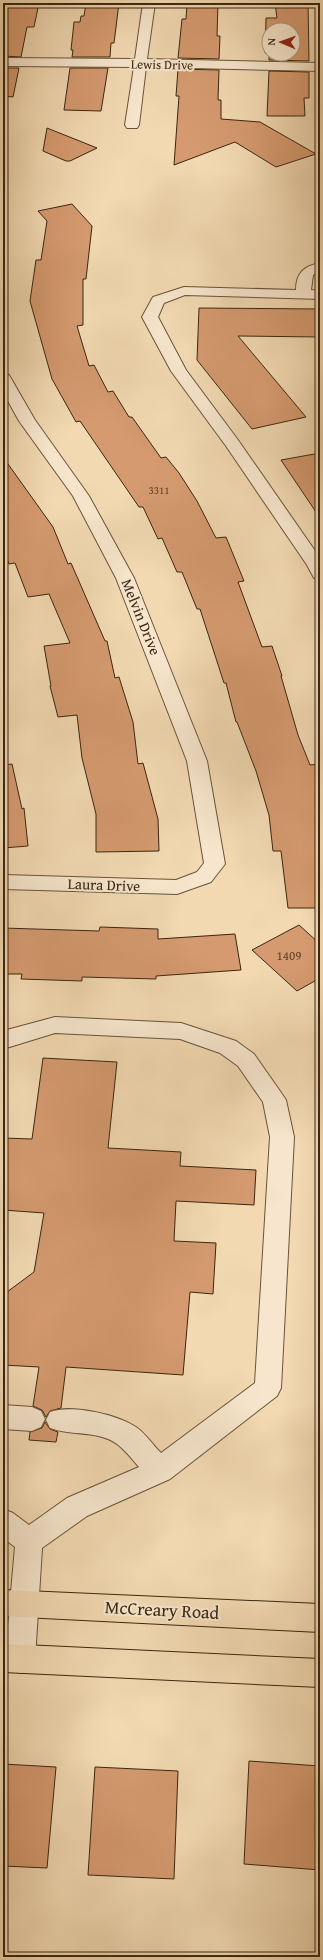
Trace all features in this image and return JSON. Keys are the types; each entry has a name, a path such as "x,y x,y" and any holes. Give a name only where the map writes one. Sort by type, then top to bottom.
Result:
{"main road":[{"name":"McCreary Road","path":"14,1604 320,1618"},
{"path":"12,1659 320,1673"}],"street":[{"path":"132,125 150,3"},
{"name":"Lewis Drive","path":"3,62 53,61 320,67"},
{"path":"320,267 307,272 303,278 312,295 184,291 158,300 150,317 179,371 314,553 320,574"},
{"name":"Melvin Drive","path":"3,378 27,421 81,496 125,578 197,761 215,864 204,878"},
{"name":"Laura Drive","path":"3,882 177,887 204,878"},
{"path":"3,1040 55,1025 181,1031 228,1047 246,1060 274,1100 282,1137 268,1388 160,1470 77,1507 29,1541 14,1604 12,1659"},
{"path":"3,1417 32,1419"},
{"path":"59,1420 103,1425 126,1435 160,1470"},
{"path":"3,1522 29,1541"}],"building":[{"path":"3,3 39,3 34,27 27,27 21,57 3,56"},
{"path":"86,3 119,3 114,43 111,43 110,57 72,57 73,50 71,50 74,22 80,22 81,16 84,16"},
{"path":"187,3 218,3 217,36 220,36 219,59 178,58 182,19 186,19"},
{"path":"275,3 308,3 309,61 301,61 301,22 266,22 266,18 277,18"},
{"path":"3,68 19,68 13,97 3,96"},
{"path":"70,68 108,68 101,111 64,110"},
{"path":"178,69 219,70 218,100 221,100 221,119 260,122 316,154 276,167 235,142 174,165 179,96 176,96"},
{"path":"269,71 309,72 309,98 304,98 305,116 267,116"},
{"path":"47,128 97,148 70,161 66,161 43,151"},
{"path":"72,204 92,226 86,279 83,279 83,325 77,326 89,366 94,365 108,392 113,391 129,417 132,417 161,458 166,457 179,473 197,501 216,538 226,537 244,581 238,582 262,647 272,646 298,735 310,765 320,764 320,908 288,908 281,851 273,851 269,815 256,771 236,722 226,683 224,683 200,609 197,609 182,572 177,572 162,538 158,539 143,507 139,507 80,421 76,422 52,379 30,301 36,260 41,260 47,221 38,211"},
{"path":"199,308 320,309 320,337 238,336 306,417 252,429 197,360"},
{"path":"320,453 320,518 281,460"},
{"path":"3,457 53,527 68,564 71,563 105,641 107,641 115,678 119,677 133,722 138,764 143,763 158,819 159,851 96,852 96,814 82,758 77,715 58,717 50,686 44,646 70,643 49,594 28,597 15,563 9,564 3,549"},
{"path":"12,764 22,809 24,808 28,846 3,848 3,765"},
{"path":"299,925 320,944 320,978 297,991 252,950"},
{"path":"100,927 158,929 158,939 235,934 241,970 156,976 156,979 82,977 82,981 21,979 22,974 3,974 3,928 99,931"},
{"path":"43,1058 117,1062 108,1148 181,1152 180,1166 256,1170 254,1205 176,1201 174,1241 216,1243 213,1294 190,1292 183,1375 66,1367 61,1408 50,1411 46,1417 42,1410 33,1406 39,1367 3,1365 3,1295 34,1272 44,1213 3,1210 3,1138 32,1139"},
{"path":"45,1422 50,1429 58,1432 56,1442 29,1440 30,1432 42,1428"},
{"path":"249,1761 320,1766 320,1870 244,1864"},
{"path":"3,1764 56,1767 47,1868 3,1866"},
{"path":"95,1767 178,1771 174,1879 88,1875"}]}
